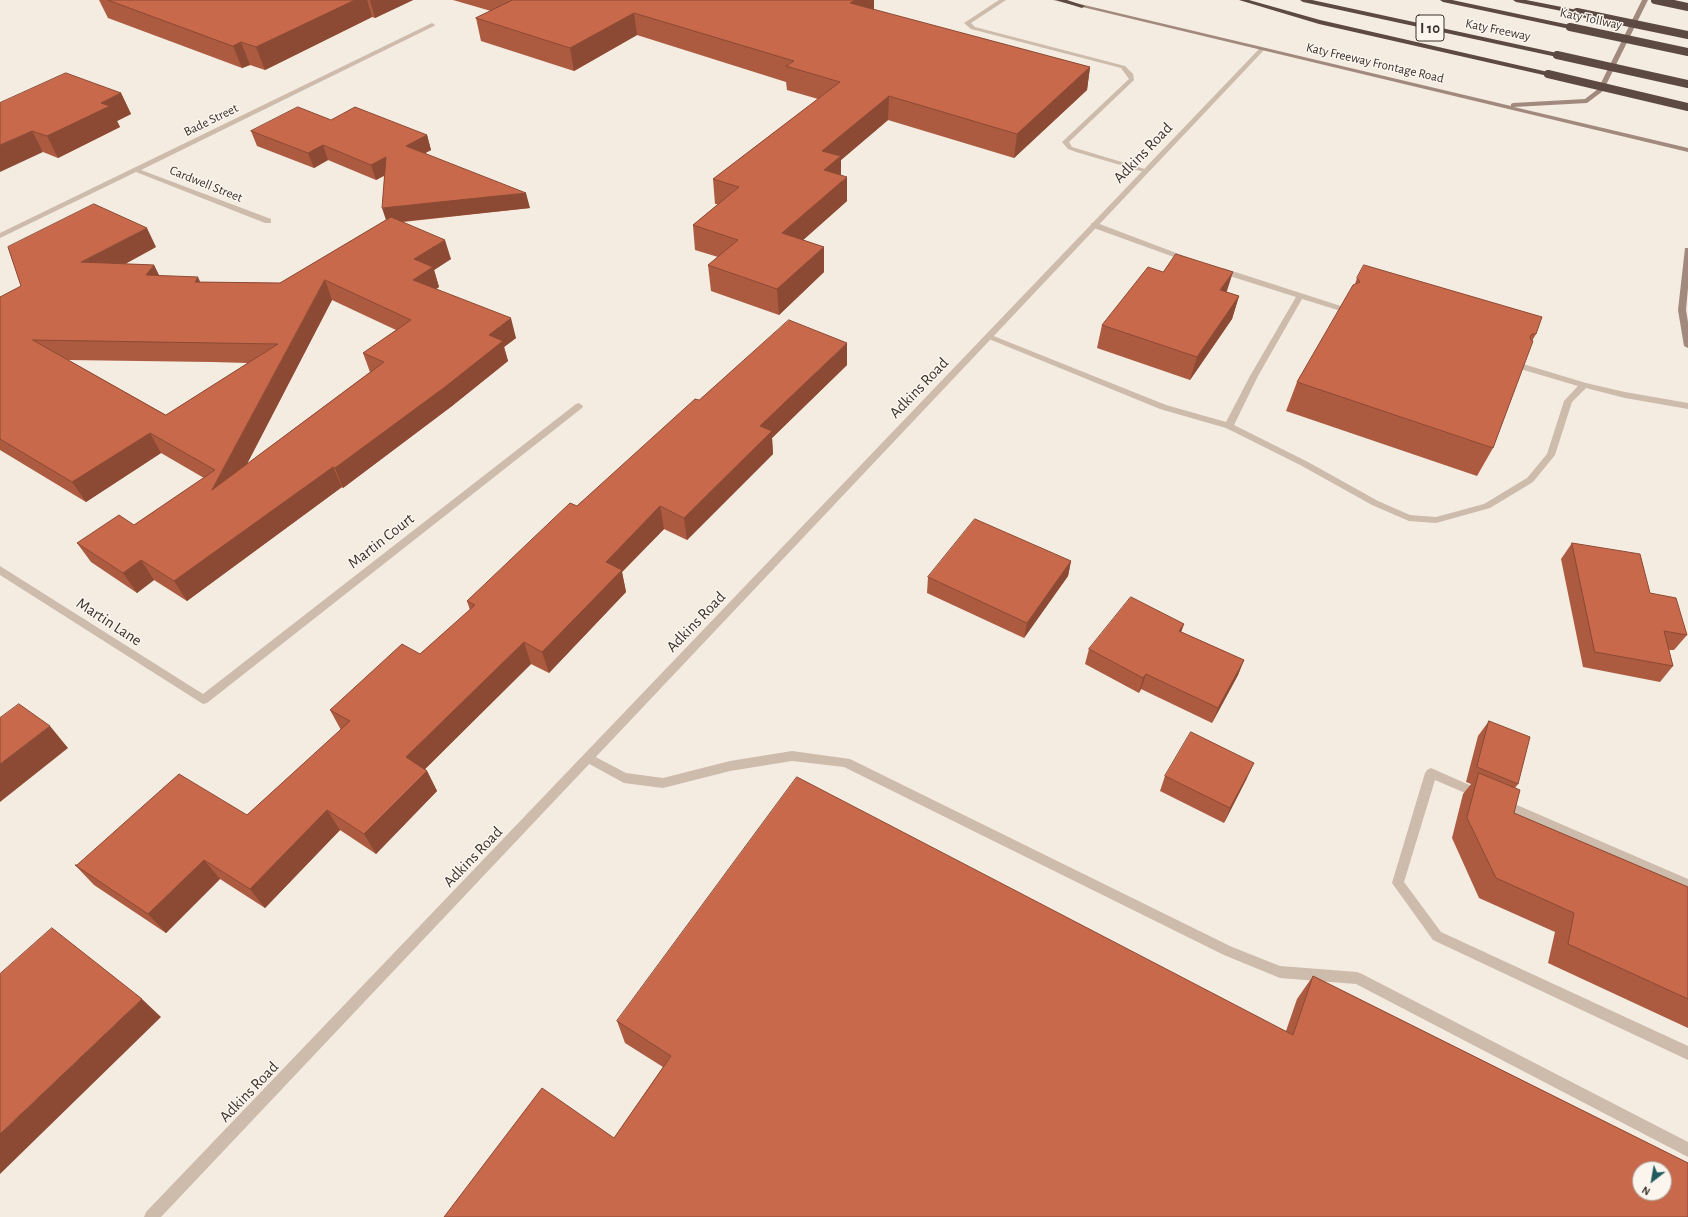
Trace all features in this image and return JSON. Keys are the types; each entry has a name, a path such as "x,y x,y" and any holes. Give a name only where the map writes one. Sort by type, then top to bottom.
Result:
{"highway":[{"path":"1059,0 1082,6"},
{"path":"1242,0 1319,22 1688,107"},
{"name":"Katy Freeway","path":"1303,0 1688,84"},
{"name":"Katy Tollway","path":"1443,0 1688,52"},
{"name":"Katy Tollway","path":"1516,0 1688,35"},
{"path":"1655,0 1688,6"}],"main road":[{"name":"Katy Freeway Frontage Road","path":"1056,0 1688,150"},
{"path":"1499,105 1550,104 1586,101 1601,90 1645,0"},
{"path":"1688,250 1682,310 1688,346"}],"street":[{"path":"1003,0 967,23 973,28 1122,67 1127,70 1132,79 1065,142 1070,148 1146,171"},
{"name":"Bade Street","path":"0,236 432,25"},
{"name":"Adkins Road","path":"151,1217 1262,49"},
{"name":"Cardwell Street","path":"136,170 268,222"},
{"path":"1094,225 1198,262"},
{"path":"1212,267 1344,310"},
{"path":"1228,426 1300,296"},
{"path":"988,337 1163,407 1228,426 1305,464 1388,509 1409,518 1436,520 1487,506 1530,480 1551,455 1568,401 1584,385"},
{"path":"1520,366 1584,385 1625,395 1688,406"},
{"name":"Martin Court","path":"202,700 579,406"},
{"name":"Martin Lane","path":"0,570 202,700"},
{"path":"588,758 624,778 663,783 730,766 792,756 846,762 1236,954 1280,972 1357,978 1688,1150"},
{"path":"1688,885 1431,773 1398,883 1437,936 1688,1053"}],"building":[{"path":"108,0 355,0 256,47 241,42 233,46"},
{"path":"513,0 855,0 850,3 1090,67 1017,134 889,96 822,151 841,156 824,170 847,177 782,233 824,247 777,289 708,265 738,240 693,225 739,187 713,179 840,82 786,66 794,61 634,13 570,48 476,18"},
{"path":"66,73 121,93 101,103 110,106 47,136 32,131 0,145 0,103"},
{"path":"298,107 331,120 355,107 427,135 406,146 526,193 382,208 386,157 371,165 323,145 308,153 251,131"},
{"path":"94,204 147,228 81,262 154,265 146,275 198,277 195,282 280,283 391,217 445,240 414,259 433,267 413,280 511,318 489,335 503,341 445,387 335,468 333,467 174,581 141,560 123,573 77,543 119,515 134,525 215,470 150,433 72,482 0,439 0,297 21,286 8,247","holes":["325,280 411,320 363,353 384,362 212,490","33,340 278,344 166,415"]},
{"path":"1176,254 1233,272 1220,290 1239,296 1197,357 1102,325 1148,267 1163,272"},
{"path":"1364,265 1542,317 1536,334 1532,334 1530,337 1533,341 1493,448 1297,382 1353,285 1360,282 1357,278"},
{"path":"789,320 847,343 760,426 772,431 684,518 660,506 606,562 622,570 542,652 524,642 406,757 427,771 364,834 327,810 250,889 204,860 148,914 75,865 77,865 179,774 247,815 350,721 330,710 402,644 420,654 475,605 467,601 570,503 577,506 695,399 699,400"},
{"path":"975,519 1071,561 1027,623 928,577"},
{"path":"1572,543 1640,554 1650,593 1676,598 1687,635 1664,631 1673,666 1595,652"},
{"path":"1131,597 1184,624 1179,631 1244,660 1218,708 1146,674 1143,678 1089,649"},
{"path":"19,704 50,726 0,764 0,718"},
{"path":"1489,721 1530,737 1518,784 1477,767"},
{"path":"1191,732 1254,763 1230,808 1165,776"},
{"path":"1479,773 1520,790 1514,813 1688,887 1688,999 1568,944 1574,913 1496,878 1467,818"},
{"path":"797,777 1293,1035 1313,976 1688,1163 1688,1217 444,1217 542,1088 614,1138 671,1056 617,1021"},
{"path":"52,928 142,999 0,1134 0,974"}]}
